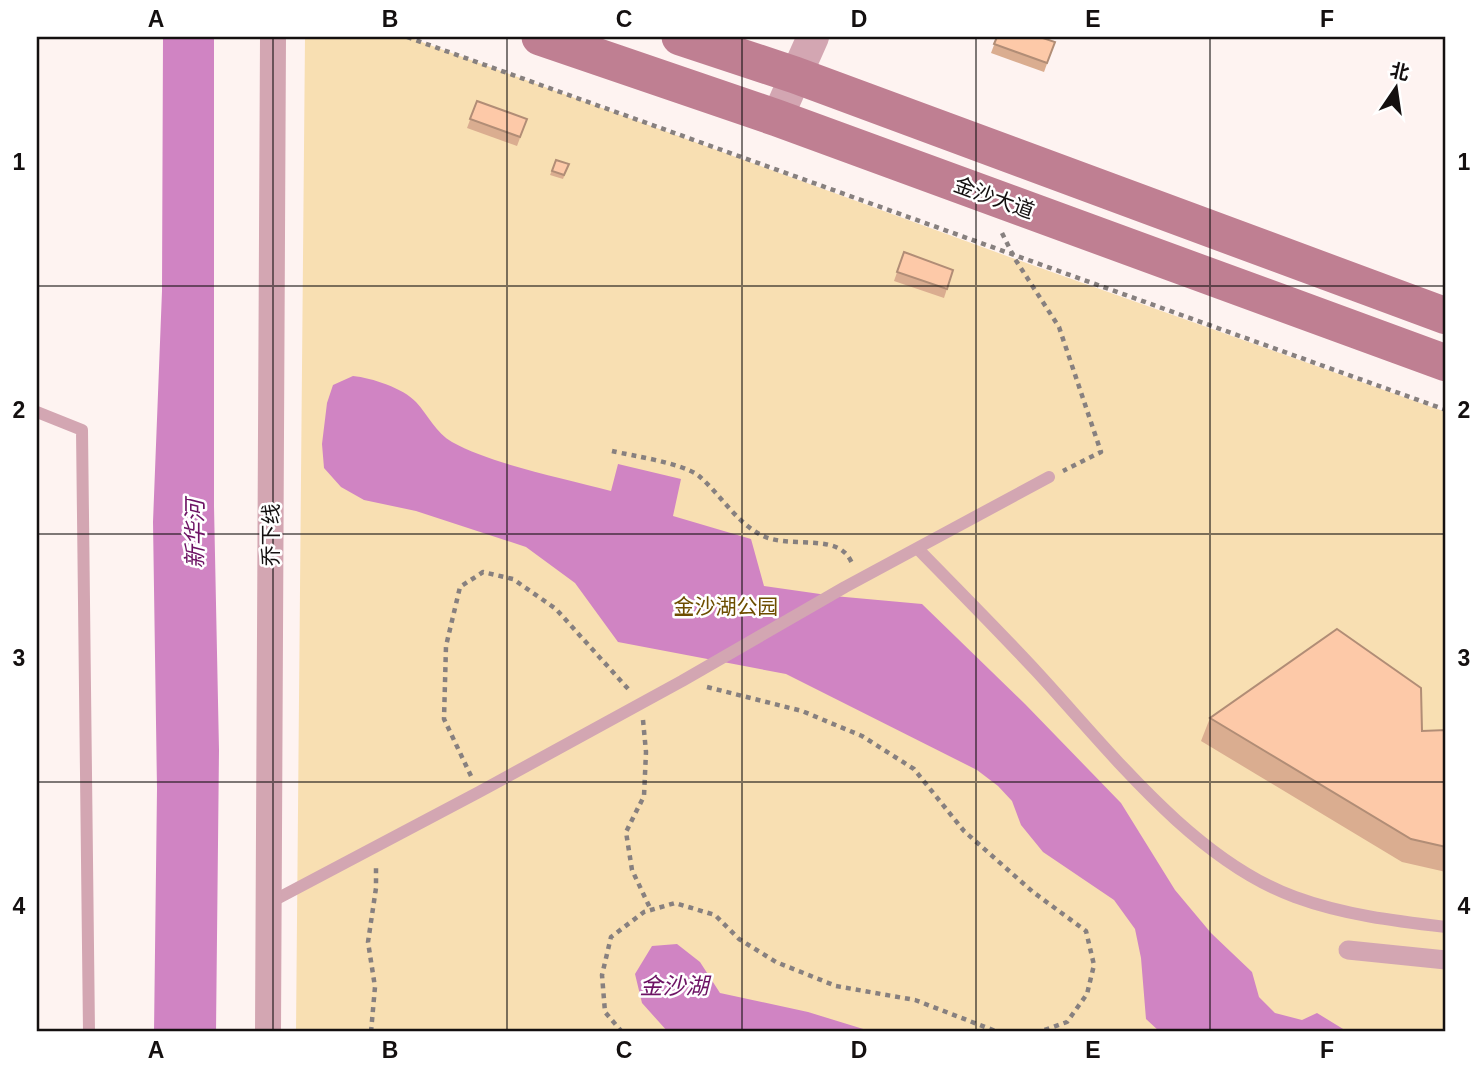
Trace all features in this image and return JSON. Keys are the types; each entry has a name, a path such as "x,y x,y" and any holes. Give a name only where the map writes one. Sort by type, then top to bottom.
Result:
{"main road":[{"name":"金沙大道","path":"540,37 777,118 1446,363"},
{"path":"681,37 795,75 1446,316"}],"street":[{"name":"乔下线","path":"268,1032 273,37"},
{"path":"777,118 813,37"},
{"path":"1348,950 1446,960"}],"lane":[{"path":"37,412 82,430 89,1032"},
{"path":"269,903 376,849 641,704 845,587 1049,477"},
{"path":"918,549 1037,673 1107,753 1187,830 1239,870 1294,897 1374,919 1446,928"}],"path":[{"path":"407,37 1446,410"},
{"path":"982,193 1013,254 1059,327 1101,452 1049,477"},
{"path":"612,451 680,467 697,475 737,516 760,535 782,542 830,545 844,551 862,578"},
{"path":"479,792 444,719 446,646 460,587 483,572 513,579 556,609 641,704 646,752 644,796 626,832 632,870 651,910"},
{"path":"682,681 802,711 873,743 914,769 964,831 1033,892 1086,931 1094,965 1087,994 1067,1022 1039,1032 1028,1032"},
{"path":"371,1032 374,987 368,942 376,888 376,849"},
{"path":"622,1032 605,1012 602,975 611,937 643,912 675,903 715,915 739,939 775,962 836,986 915,1000 998,1032"}],"green space":[{"name":"金沙湖公园","path":"305,37 408,37 1015,259 1446,412 1446,1032 296,1032"}],"water":[{"name":"新华河","path":"163,37 214,37 214,506 219,750 216,1032 154,1032 157,789 153,522 162,291"},
{"path":"353,376 378,381 403,392 416,402 446,438 488,458 611,491 618,464 681,479 673,516 751,539 764,586 922,604 1025,704 1121,803 1175,890 1211,933 1252,972 1259,997 1275,1013 1302,1020 1317,1013 1348,1032 1160,1032 1146,1019 1141,958 1135,929 1114,900 1043,852 1021,825 1012,801 977,770 786,674 618,642 575,583 526,547 416,511 364,500 341,487 324,468 322,444 327,403 333,385"},
{"name":"金沙湖","path":"677,944 700,962 720,993 808,1012 873,1032 668,1032 642,1003 635,974 652,946"}],"building":[{"path":"997,37 1040,37 1055,42 1047,63 994,44"},
{"path":"477,101 527,119 520,137 470,119"},
{"path":"556,160 569,164 564,175 552,171"},
{"path":"904,252 953,270 947,289 897,272"},
{"path":"1337,629 1421,688 1422,731 1446,730 1446,847 1411,839 1210,718"}]}
